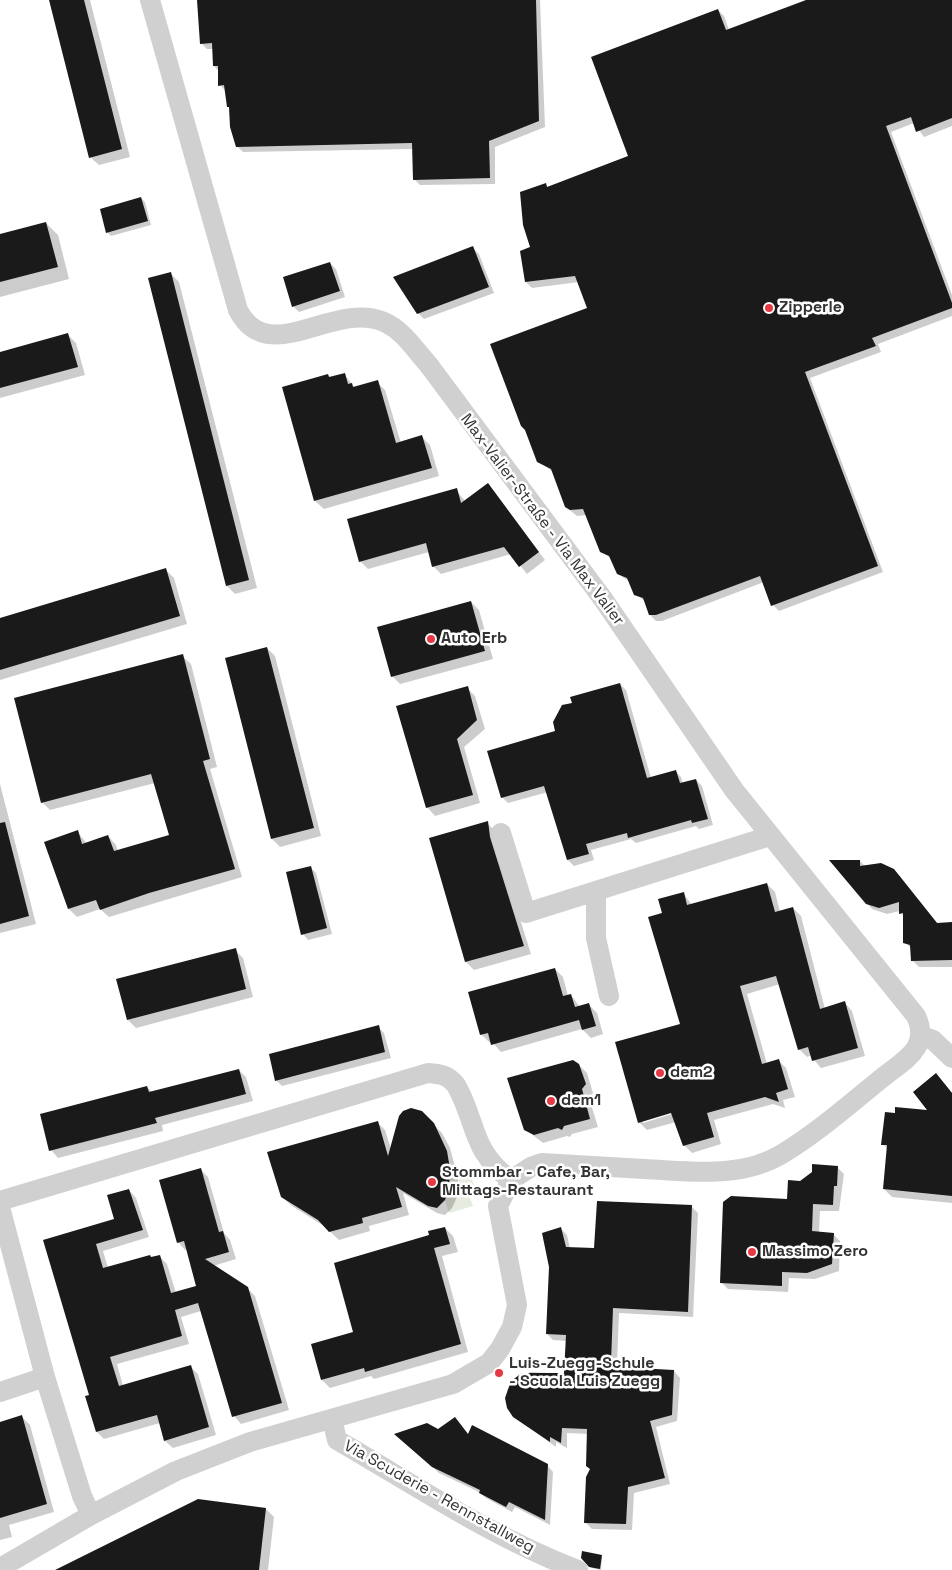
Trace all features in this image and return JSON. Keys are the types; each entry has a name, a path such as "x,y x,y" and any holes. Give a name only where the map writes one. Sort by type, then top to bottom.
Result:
{"street":[{"name":"Max-Valier-Straße - Via Max Valier","path":"150,0 238,310 244,321 253,330 273,336 345,317 366,317 385,322 400,332 428,364 603,599 734,790 916,1016 922,1036"},
{"path":"501,833 526,913 770,836"},
{"path":"596,891 596,938 609,996"},
{"path":"922,1036 933,1040 952,1058"},
{"name":"Via Scuderie - Rennstallweg","path":"0,1568 91,1514 176,1471 250,1442 454,1384 489,1363 500,1349 512,1327 516,1305 498,1206 511,1180 531,1166 542,1163 725,1172 763,1162 781,1155 873,1085 917,1048 922,1036"},
{"path":"0,1201 428,1074 441,1074 450,1078 456,1085 482,1152 496,1169 511,1180"},
{"path":"0,1207 45,1377 82,1496 91,1514"},
{"path":"0,1392 45,1377"},
{"name":"Via Scuderie - Rennstallweg","path":"332,1419 337,1440 471,1518 569,1567"}],"shaded area":[{"path":"469,1173 475,1187 467,1190 473,1206 449,1213 445,1200 449,1188 450,1174"}],"building":[{"path":"49,0 84,0 122,149 89,158"},
{"path":"197,0 536,0 539,121 489,141 490,178 413,180 412,143 236,147 230,127 229,107 227,107 224,85 218,86 218,66 213,66 212,43 200,44"},
{"name":"Zipperle","path":"806,0 952,0 952,118 916,132 911,117 886,126 952,303 952,308 872,338 876,346 805,372 878,566 771,606 760,576 656,615 649,615 643,598 634,595 627,578 617,574 609,556 600,552 583,509 570,510 565,507 551,469 537,462 525,430 521,426 490,344 587,308 575,276 525,282 520,251 530,247 523,225 520,192 546,183 547,187 628,156 591,57 718,9 726,30"},
{"path":"141,197 148,221 106,233 100,209"},
{"path":"46,222 58,267 0,282 0,234"},
{"path":"473,246 489,287 417,314 393,277"},
{"path":"330,262 340,291 292,307 283,277"},
{"path":"171,272 249,580 226,586 148,278"},
{"path":"68,333 78,367 0,388 0,352"},
{"path":"345,373 348,384 352,383 353,387 378,380 396,443 422,435 432,468 314,501 282,387 328,374 329,377"},
{"path":"488,483 539,552 519,567 504,547 432,567 426,543 359,562 347,519 457,488 461,503"},
{"path":"166,568 180,616 0,670 0,618"},
{"name":"Auto Erb","path":"471,601 485,651 391,677 377,627"},
{"path":"267,647 314,828 271,839 225,658"},
{"path":"183,654 210,759 203,761 235,869 149,893 100,910 96,900 68,909 44,842 78,830 82,844 108,835 114,851 169,835 151,774 41,803 14,698"},
{"path":"620,683 647,778 676,770 680,783 696,779 708,819 692,823 691,820 628,838 627,833 586,844 589,854 567,860 544,786 501,798 487,751 555,731 553,722 562,705 572,703 570,697"},
{"path":"468,686 477,720 457,739 473,795 426,808 396,706"},
{"path":"488,821 490,837 524,946 465,962 429,838"},
{"path":"5,822 29,916 0,924 0,823"},
{"path":"829,860 860,860 860,866 881,863 894,869 937,923 952,922 952,960 911,961 910,945 903,943 903,913 899,914 899,902 879,908 866,904"},
{"path":"311,866 327,928 301,935 286,872"},
{"path":"767,883 775,912 793,907 820,1009 845,1001 858,1048 812,1061 808,1047 798,1050 776,976 740,986 762,1064 779,1059 788,1089 776,1093 779,1102 765,1097 707,1113 714,1137 683,1146 671,1113 638,1123 615,1042 680,1024 648,917 662,913 658,899 684,892 687,905"},
{"path":"236,948 246,989 127,1020 116,979"},
{"path":"555,968 563,996 571,994 575,1007 589,1003 596,1026 582,1030 579,1020 491,1045 488,1033 480,1035 468,992"},
{"path":"379,1025 385,1052 275,1081 269,1054"},
{"name":"dem1","path":"573,1060 579,1064 586,1084 582,1089 590,1119 564,1126 562,1130 558,1128 534,1135 524,1130 507,1078"},
{"path":"239,1069 246,1094 155,1118 157,1123 49,1151 40,1114 147,1086 149,1092"},
{"path":"936,1073 952,1093 952,1196 883,1189 887,1145 881,1145 885,1112 895,1113 895,1107 927,1110 913,1092"},
{"path":"411,1108 422,1111 434,1123 447,1151 450,1169 449,1188 445,1200 437,1208 428,1206 396,1187 402,1207 362,1218 363,1223 329,1232 318,1220 281,1197 267,1152 378,1121 388,1156 399,1116 403,1111"},
{"path":"812,1164 838,1166 837,1186 834,1186 833,1205 813,1204 812,1231 834,1233 832,1264 807,1273 782,1272 782,1286 720,1283 723,1202 731,1196 787,1199 788,1180 800,1181 812,1172"},
{"path":"201,1168 219,1232 223,1231 229,1252 205,1259 248,1287 282,1403 232,1417 198,1303 175,1310 182,1336 110,1357 119,1386 191,1365 209,1427 164,1441 157,1415 96,1432 85,1396 89,1395 43,1240 114,1219 107,1195 129,1189 143,1230 96,1244 103,1268 150,1255 151,1257 160,1255 171,1293 196,1286 184,1241 177,1243 159,1180"},
{"path":"597,1201 692,1205 688,1312 613,1308 611,1363 637,1365 637,1368 674,1370 672,1415 650,1421 665,1478 628,1487 626,1524 584,1523 586,1477 590,1469 586,1466 587,1429 562,1428 561,1443 550,1437 550,1442 513,1417 507,1408 505,1398 511,1381 522,1373 564,1373 566,1335 546,1334 549,1267 542,1233 561,1227 566,1247 594,1248"},
{"path":"445,1227 450,1244 434,1248 461,1344 365,1372 364,1368 321,1380 311,1344 353,1332 334,1263 429,1235 428,1231"},
{"path":"22,1415 47,1504 0,1518 0,1422"},
{"path":"455,1417 468,1434 472,1425 548,1464 545,1520 509,1502 506,1507 479,1493 480,1490 432,1467 394,1434 427,1423 438,1429"},
{"path":"198,1499 266,1508 259,1570 55,1570"},
{"path":"582,1551 602,1555 600,1569 589,1567 581,1558"}],"place":[{"name":"Zipperle","path":"769,308"},
{"name":"Auto Erb","path":"431,639"},
{"name":"dem2","path":"660,1073"},
{"name":"dem1","path":"551,1101"},
{"name":"Stommbar - Cafe, Bar, Mittags-Restaurant","path":"432,1182"},
{"name":"Massimo Zero","path":"752,1252"},
{"name":"Luis-Zuegg-Schule - Scuola Luis Zuegg","path":"499,1373"}]}
